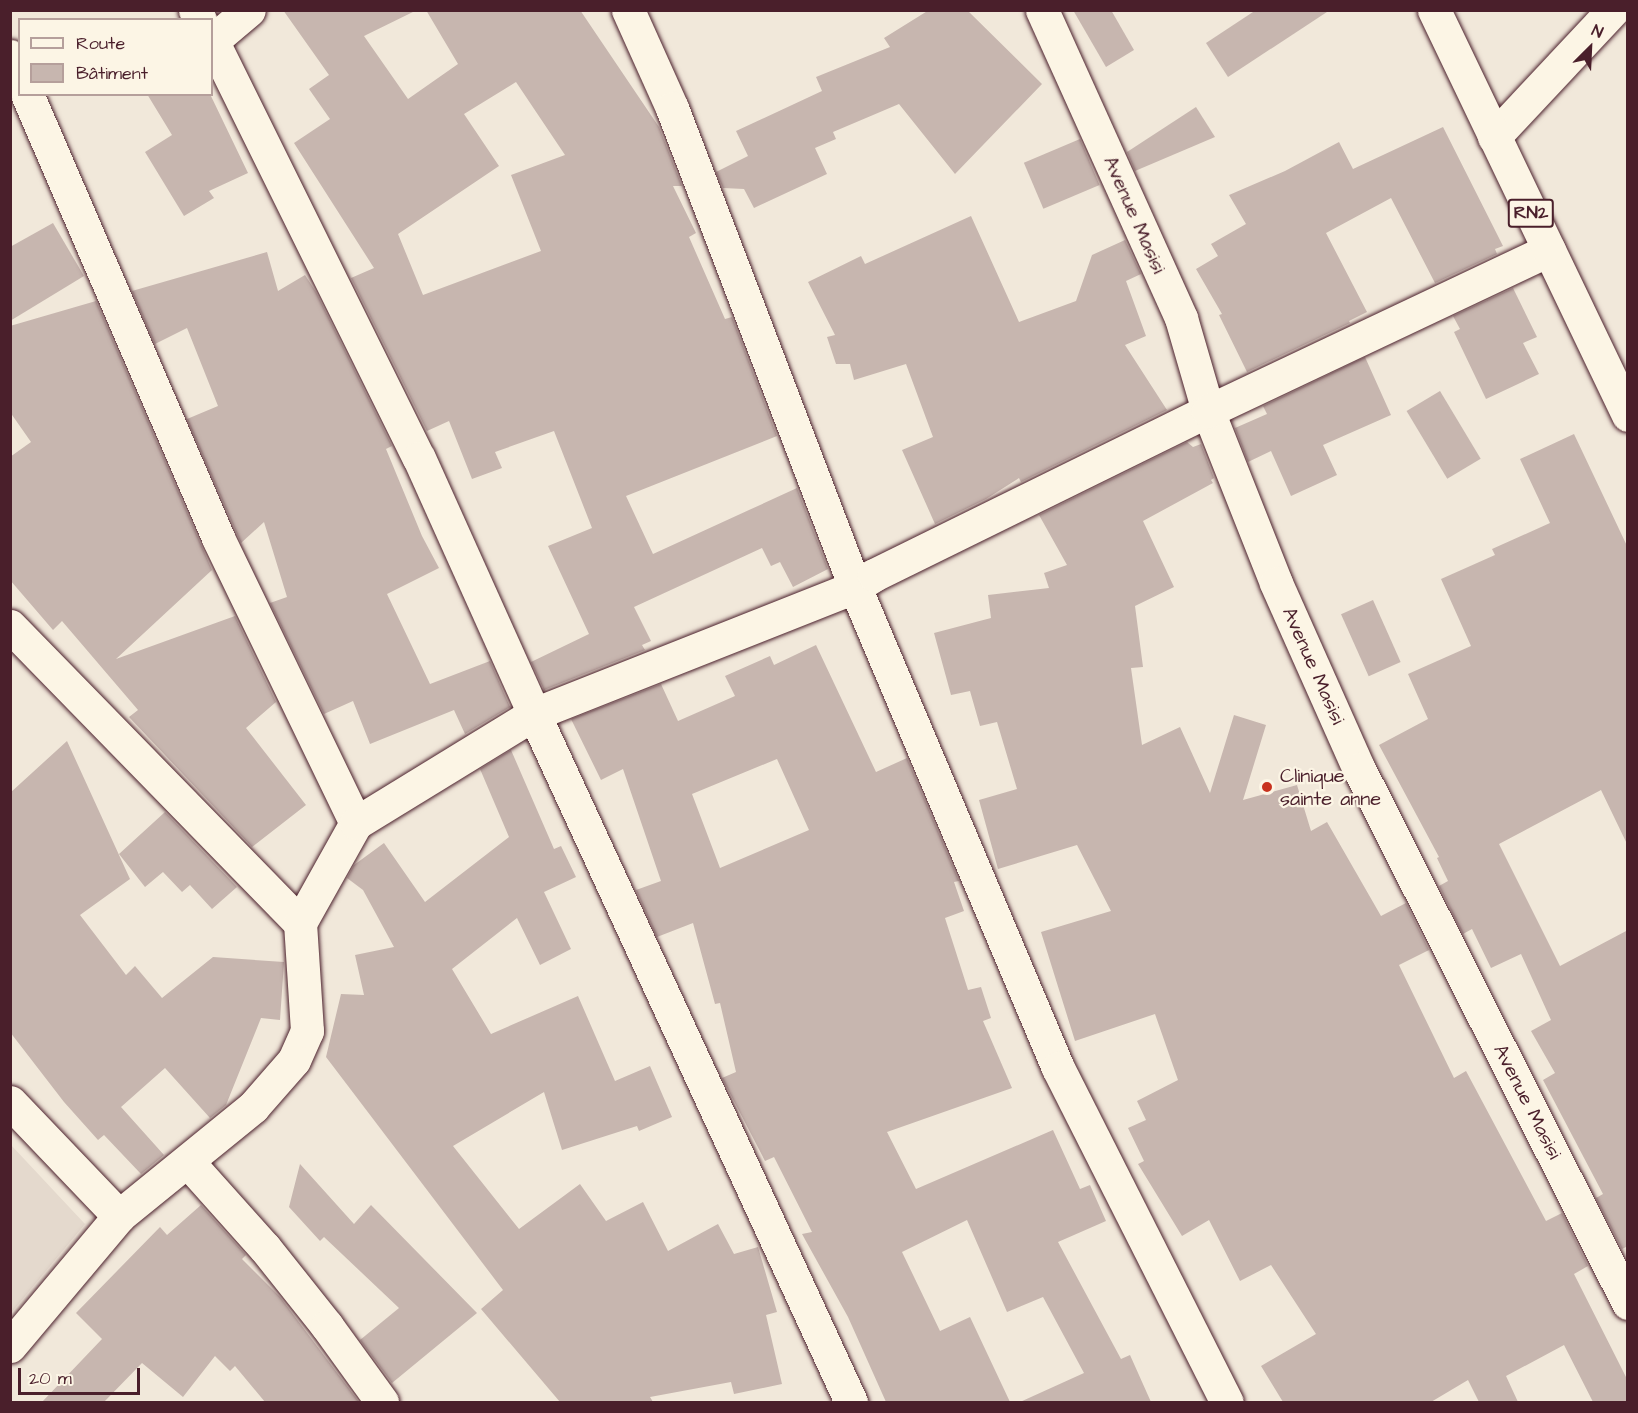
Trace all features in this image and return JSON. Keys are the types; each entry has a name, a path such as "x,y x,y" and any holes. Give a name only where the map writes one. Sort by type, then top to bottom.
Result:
{"main road":[{"path":"213,40 249,10"},
{"path":"628,10 672,108 855,587 1058,1068 1227,1402"},
{"name":"Avenue Masisi","path":"1042,10 1180,318 1208,411 1276,583 1359,769 1628,1303"},
{"name":"RN2","path":"1434,10 1628,415"},
{"path":"1494,137 1613,10"},
{"path":"213,43 419,458 534,714 851,1402"},
{"path":"10,56 18,73"},
{"path":"28,96 218,538 356,823"},
{"path":"10,1346 119,1216 253,1107 294,1060 307,1031 300,923 356,823 534,714 855,587 874,575 1208,411 1549,250"},
{"path":"10,626 300,923"},
{"path":"10,1102 119,1216"},
{"path":"188,1162 265,1248 327,1326 382,1402"}],"shaded area":[{"path":"11,1145 85,1224 11,1313"}],"building":[{"path":"283,10 417,10 364,36 408,99 458,64 426,10 580,10 659,127 682,186 673,186 696,233 689,237 725,319 732,317 777,436 626,496 653,554 797,488 828,569 793,587 780,562 771,566 762,548 634,607 651,641 642,645 645,650 544,690 531,662 589,634 548,546 592,528 554,431 495,452 502,468 472,479 449,421 427,431 351,278 374,268 294,143 330,119 309,89 329,75","holes":["516,82 565,155 511,175 541,251 423,295 398,234 499,166 464,114"]},
{"path":"929,10 967,10 1042,84 955,174 899,104 833,132 836,139 815,148 827,174 754,208 744,189 723,188 716,172 748,156 736,131 822,91 816,77 890,47 884,38"},
{"path":"1073,10 1111,10 1134,50 1106,67"},
{"path":"1256,10 1330,10 1228,77 1206,43"},
{"path":"148,96 211,96 248,173 209,191 214,198 184,216 145,152 172,135"},
{"path":"1196,107 1215,137 1135,171 1127,152"},
{"path":"1443,127 1503,246 1495,249 1497,254 1435,283 1391,198 1326,233 1367,312 1349,321 1350,323 1247,372 1219,315 1222,314 1196,269 1218,256 1211,244 1246,224 1229,195 1285,171 1339,142 1353,169"},
{"path":"1080,139 1100,185 1043,209 1024,163"},
{"path":"971,216 1019,322 1076,301 1092,255 1125,240 1141,274 1126,281 1146,336 1125,345 1167,410 1021,482 1019,478 986,499 935,524 902,450 933,437 906,364 854,380 850,364 836,364 827,337 835,335 808,282 861,256 865,264"},
{"path":"53,223 84,276 10,321 10,247"},
{"path":"267,252 278,291 305,275 316,292 392,446 386,449 422,536 439,568 387,594 430,684 490,661 510,707 465,734 454,710 370,744 353,701 324,714 270,603 287,597 264,522 241,543 187,419 218,406 187,328 155,344 132,291"},
{"path":"1513,288 1537,337 1523,343 1539,374 1486,399 1454,332 1460,329 1453,316"},
{"path":"96,301 212,570 116,659 235,616 276,702 246,728 306,805 252,847 129,717 138,710 62,621 53,630 10,580 10,457 31,442 10,412 10,326"},
{"path":"1365,357 1391,415 1323,445 1337,475 1291,496 1271,451 1248,462 1235,428 1267,414 1263,406"},
{"path":"1440,391 1481,459 1447,479 1407,411"},
{"path":"1574,434 1628,548 1628,846 1601,790 1499,844 1560,966 1628,930 1628,1246 1622,1249 1596,1198 1603,1194 1543,1080 1555,1073 1531,1031 1551,1020 1521,954 1491,968 1472,929 1463,934 1439,886 1448,881 1437,858 1439,857 1379,745 1428,719 1408,674 1471,646 1441,579 1495,555 1492,549 1550,523 1520,459"},
{"path":"1187,442 1193,447 1201,444 1214,478 1211,480 1213,483 1143,521 1174,587 1135,606 1143,667 1131,668 1142,745 1180,727 1210,793 1234,715 1266,725 1243,800 1297,785 1311,831 1327,822 1381,916 1406,903 1429,950 1399,965 1454,1078 1466,1071 1546,1221 1562,1213 1588,1266 1574,1274 1628,1381 1628,1402 1593,1402 1564,1345 1506,1376 1518,1402 1479,1402 1468,1380 1431,1402 1283,1402 1261,1366 1316,1334 1271,1265 1240,1281 1209,1220 1182,1236 1138,1164 1144,1161 1128,1128 1146,1120 1137,1101 1178,1080 1155,1014 1075,1041 1041,932 1111,911 1077,845 998,869 979,800 1017,789 997,722 980,726 970,691 951,695 934,633 991,618 988,595 1049,588 1044,573 1067,565 1039,515"},
{"path":"1373,600 1401,662 1369,676 1341,614"},
{"path":"816,645 876,772 907,758 959,881 954,882 964,911 945,918 968,990 981,987 991,1018 983,1021 1012,1088 887,1132 916,1189 1053,1130 1080,1189 1090,1185 1106,1221 1058,1242 1121,1359 1130,1355 1151,1402 1020,1402 1084,1373 1043,1297 1007,1312 967,1220 902,1252 940,1331 970,1317 1010,1402 886,1402 848,1317 802,1234 812,1232 774,1157 765,1161 722,1078 736,1072 720,1003 715,1004 693,923 657,937 636,890 661,881 623,769 601,780 571,719 661,684 678,721 735,696 725,676 770,656 774,665","holes":["777,759 809,830 720,868 692,794"]},
{"path":"67,741 130,879 80,915 126,975 135,966 162,998 213,957 284,962 280,1020 261,1018 226,1105 210,1118 165,1068 121,1107 164,1155 141,1174 104,1135 98,1140 64,1102 10,1032 10,793"},
{"path":"511,750 554,849 561,846 576,877 544,892 571,949 540,965 517,918 452,969 491,1034 578,996 615,1081 650,1066 672,1117 639,1131 637,1126 562,1150 544,1092 453,1146 519,1229 580,1184 606,1221 643,1202 668,1251 718,1224 734,1254 758,1247 777,1312 766,1315 782,1384 734,1394 731,1382 650,1397 653,1402 560,1402 481,1309 503,1290 326,1057 341,994 364,995 355,955 394,947 363,890 347,878 354,865 384,843 425,902 509,837 480,769"},
{"path":"165,812 237,887 212,909 190,885 182,892 163,872 145,887 119,854"},
{"path":"300,1164 354,1224 371,1205 477,1313 392,1383 360,1340 399,1308 324,1237 320,1241 289,1207"},
{"path":"201,1205 246,1255 242,1259 280,1297 359,1402 265,1402 235,1366 230,1371 215,1356 183,1397 142,1363 104,1402 42,1402 102,1339 76,1313 160,1227 167,1235"}],"place":[{"name":"Clinique sainte anne","path":"1267,787"}]}
